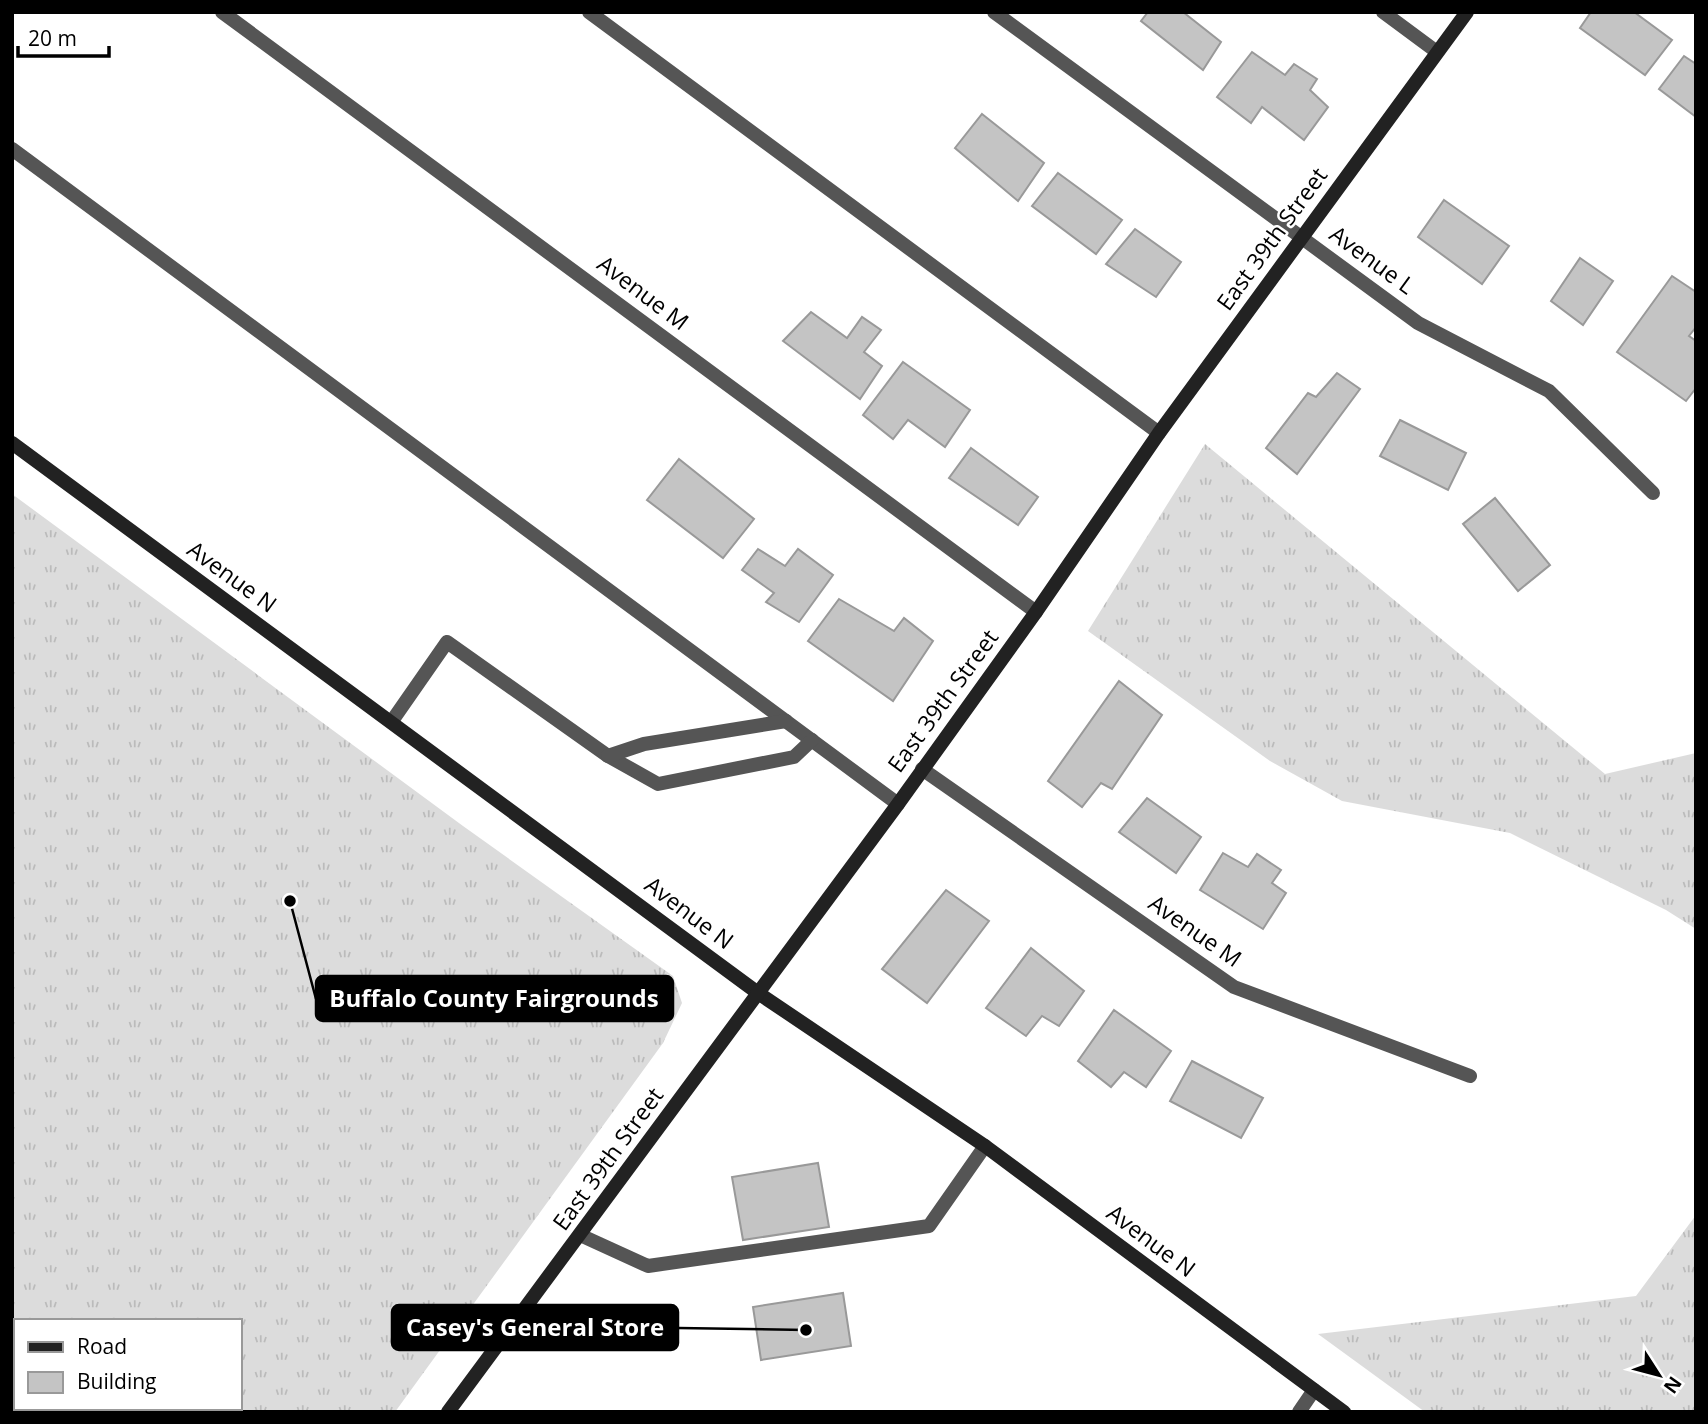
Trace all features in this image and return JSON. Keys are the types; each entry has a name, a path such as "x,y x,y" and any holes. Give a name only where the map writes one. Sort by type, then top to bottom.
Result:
{"main road":[{"name":"East 39th Street","path":"449,1412 898,804 1036,612 1159,433 1467,12"},
{"name":"Avenue N","path":"12,443 758,993 985,1146 1343,1412"}],"street":[{"name":"Avenue M","path":"222,12 1036,612"},
{"path":"589,12 1159,433"},
{"name":"Avenue L","path":"994,12 1418,323 1549,391 1653,493"},
{"path":"1383,12 1437,52"},
{"path":"12,149 898,804"},
{"path":"392,721 447,642 608,756 658,784 794,757 812,740"},
{"path":"608,756 644,744 786,721"},
{"name":"Avenue M","path":"922,769 1234,987 1470,1076"},
{"path":"580,1235 648,1266 929,1226 985,1146"},
{"path":"1299,1412 1314,1390"}],"green space":[{"path":"1205,444 1605,774 1696,753 1696,929 1666,910 1510,833 1342,801 1270,761 1088,631"},
{"path":"12,494 463,826 673,976 682,1003 663,1043 395,1412 12,1412"},
{"path":"1696,1215 1696,1412 1425,1412 1318,1334 1636,1296"}],"building":[{"path":"1148,12 1183,12 1221,42 1203,70 1141,21"},
{"path":"1591,12 1634,12 1672,40 1645,75 1580,28"},
{"path":"1252,52 1285,75 1294,64 1317,79 1310,90 1328,107 1304,140 1262,107 1251,123 1217,97"},
{"path":"1684,56 1696,64 1696,117 1659,89"},
{"path":"982,114 1044,163 1018,201 955,148"},
{"path":"1058,173 1122,220 1096,254 1032,206"},
{"path":"1444,200 1509,246 1482,284 1418,237"},
{"path":"1135,229 1181,262 1156,297 1106,264"},
{"path":"1580,258 1613,281 1583,325 1551,301"},
{"path":"1672,276 1696,292 1696,327 1689,336 1696,341 1696,388 1686,401 1617,352"},
{"path":"811,312 847,338 862,317 881,330 864,352 882,366 860,399 783,341"},
{"path":"903,362 970,410 945,447 908,420 893,439 863,415"},
{"path":"1337,373 1360,389 1297,474 1266,448 1308,393 1316,397"},
{"path":"1400,420 1466,453 1448,490 1380,456"},
{"path":"971,448 1038,497 1018,525 949,478"},
{"path":"679,459 754,519 723,558 647,500"},
{"path":"1495,498 1550,565 1518,591 1463,524"},
{"path":"758,549 785,566 798,549 833,575 799,622 766,602 774,593 742,570"},
{"path":"839,599 894,631 904,618 933,641 893,701 808,641"},
{"path":"1119,681 1162,715 1112,789 1101,783 1082,807 1048,781"},
{"path":"1147,798 1201,837 1176,873 1119,832"},
{"path":"1223,853 1248,867 1257,854 1281,870 1272,883 1286,893 1263,929 1200,890"},
{"path":"946,890 989,921 927,1003 882,969"},
{"path":"1031,948 1084,991 1059,1026 1042,1016 1026,1036 986,1008"},
{"path":"1114,1010 1171,1051 1146,1087 1124,1072 1111,1087 1078,1061"},
{"path":"1192,1061 1263,1098 1241,1138 1170,1101"},
{"path":"818,1163 829,1227 743,1240 732,1177"},
{"path":"843,1293 851,1346 761,1360 753,1307"}],"place":[{"name":"Buffalo County Fairgrounds","path":"290,901"},
{"name":"Casey's General Store","path":"806,1330"}]}
